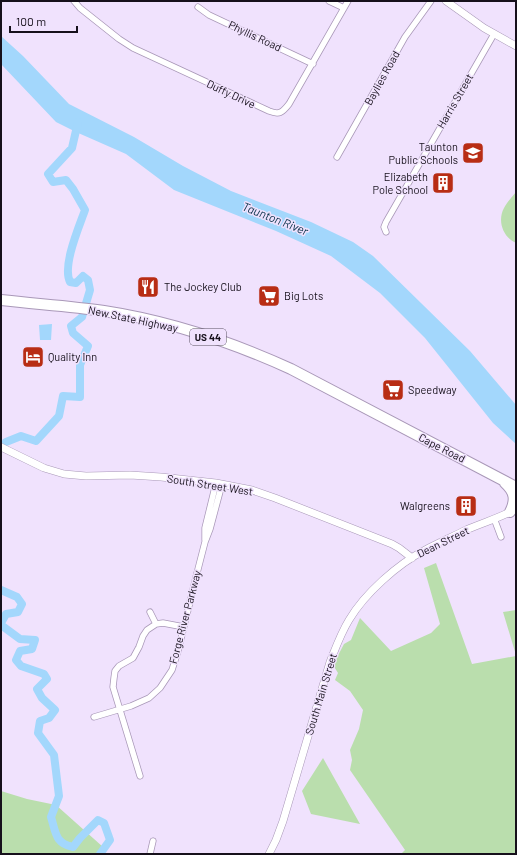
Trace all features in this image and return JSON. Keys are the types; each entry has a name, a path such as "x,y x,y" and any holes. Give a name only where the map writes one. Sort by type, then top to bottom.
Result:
{"highway":[{"name":"New State Highway","path":"1,300 92,309 151,321 198,333 291,369 368,410"},
{"name":"Cape Road","path":"368,410 516,487"},
{"path":"500,479 509,487 513,494 514,511"}],"street":[{"name":"Duffy Drive","path":"74,1 129,46 274,113 283,111 289,104 348,1"},
{"path":"329,1 344,8"},
{"name":"Baylies Road","path":"337,157 402,42 410,29 432,1"},
{"path":"446,1 474,22 516,46"},
{"name":"Phyllis Road","path":"198,7 209,15 313,64"},
{"name":"Harris Street","path":"386,232 384,227 386,222 494,34"},
{"name":"South Street West","path":"1,447 39,466 64,474 86,476 145,476 219,483 252,490 392,544 412,558"},
{"name":"Forge River Parkway","path":"94,717 143,701 153,695 160,688 173,667 205,542 205,528 219,483"},
{"name":"Dean Street","path":"476,527 495,521 514,511"},
{"name":"Dean Street","path":"412,558 425,550 514,511"},
{"path":"495,521 501,537"},
{"name":"South Main Street","path":"269,854 283,821 330,662 339,638 351,616 364,599 388,576 412,558"},
{"path":"150,612 156,624"},
{"path":"140,776 113,686 116,671 118,666 133,658 140,647 143,636 147,630 156,624 163,623 184,627"},
{"path":"150,854 153,841"}],"green space":[{"path":"516,192 516,243 508,237 502,228 501,218 505,206"},
{"path":"436,563 472,664 516,656 516,854 401,854 405,850 350,770 352,760 350,750 359,729 363,710 350,691 335,680 338,673 333,665 344,644 351,640 360,618 391,651 431,633 440,624 424,568"},
{"path":"516,610 516,655 503,612"},
{"path":"323,758 360,824 311,814 302,791"},
{"path":"1,791 27,799 56,805 103,847 101,854 1,854"}],"water":[{"name":"Taunton River","path":"1,36 23,56 69,104 134,137 183,166 231,191 311,222 353,242 373,256 470,351 516,405 516,444 493,423 425,338 380,293 331,256 276,231 174,190 126,154 56,122 1,64"},
{"path":"52,324 51,340 40,340 39,325"}],"waterway":[{"path":"6,442 21,436 36,441 59,416 63,396 80,397 80,365 88,346 73,333 71,326 82,317 90,290 88,280 83,276 76,283 70,282 68,266 72,246 85,210 66,180 53,182 48,174 72,148 78,122"},
{"path":"1,590 17,597 22,604 18,612 6,614 1,623"},
{"path":"1,625 20,639 35,640 32,649 20,651 16,660 21,666 44,674 47,679 37,689 42,698 55,710 49,718 40,721 38,733 54,755 59,796 51,817 55,832 59,840 73,847 98,820 104,823 110,840 100,854"}],"place":[{"name":"Taunton Public Schools","path":"473,153"},
{"name":"Elizabeth Pole School","path":"443,183"},
{"name":"The Jockey Club","path":"148,287"},
{"name":"Big Lots","path":"269,296"},
{"name":"Quality Inn","path":"33,357"},
{"name":"Speedway","path":"393,390"},
{"name":"Walgreens","path":"466,506"}]}
